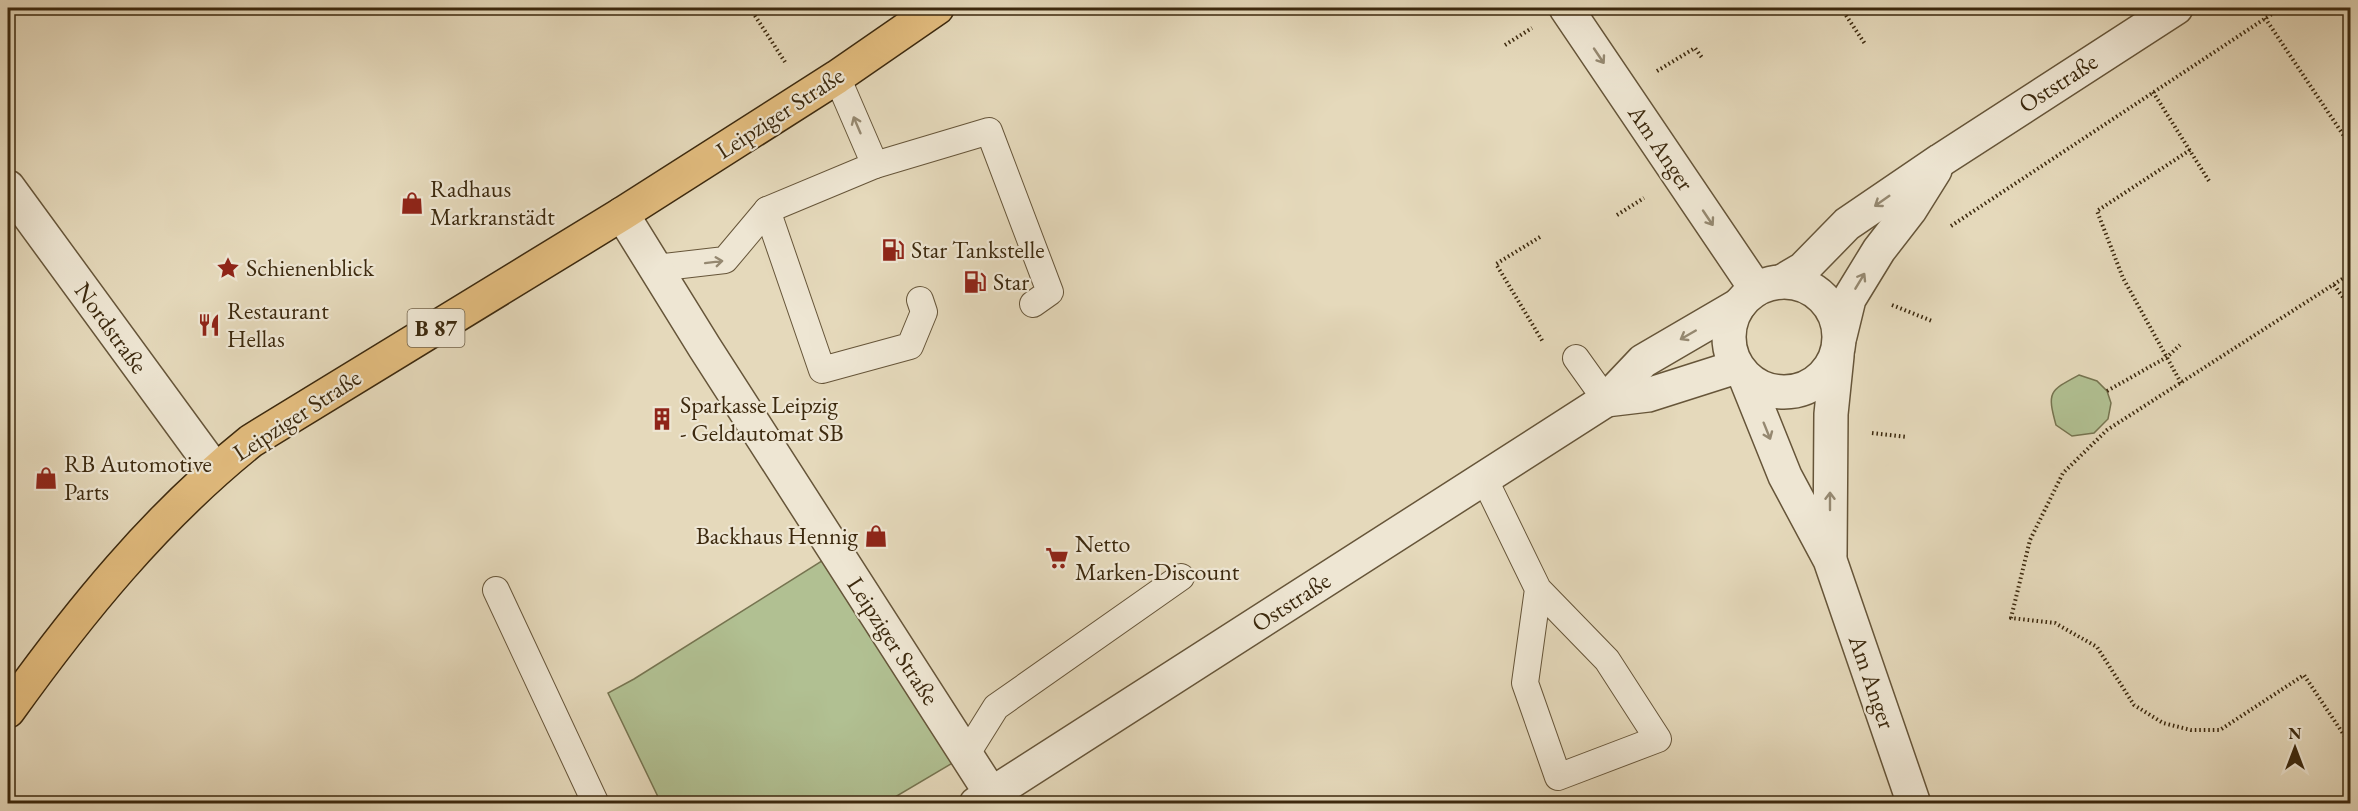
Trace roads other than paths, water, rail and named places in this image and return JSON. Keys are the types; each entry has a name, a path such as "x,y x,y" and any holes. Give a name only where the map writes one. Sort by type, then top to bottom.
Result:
{"main road":[{"name":"Leipziger Straße","path":"8,711 62,635 134,550 215,470 251,441 622,214 837,77 937,8"}],"street":[{"name":"Am Anger","path":"1566,8 1758,292"},
{"name":"Oststraße","path":"990,801 1606,400 1642,361 1758,292 1803,269 1847,225 1935,164 2176,8"},
{"name":"Oststraße","path":"1606,400 1648,395 1741,373 1762,389 1779,393 1797,392 1815,384 1828,372 1838,346 1849,299 1879,249 1910,210 1935,164"},
{"name":"Nordstraße","path":"8,187 215,470"},
{"name":"Leipziger Straße","path":"622,214 711,358 966,755 990,801"},
{"path":"1741,373 1730,352 1728,336 1731,319 1758,292 1798,284 1815,291 1828,303 1837,318 1838,346"},
{"name":"Am Anger","path":"1830,560 1831,414 1838,346"},
{"name":"Am Anger","path":"1741,373 1785,476 1830,560 1914,804"}],"lane":[{"path":"837,77 874,165"},
{"path":"656,268 724,260 767,210 874,165 989,131 1050,292 1033,304"},
{"path":"767,210 822,370 910,346 924,312 920,300"},
{"path":"1576,358 1606,400"},
{"path":"1484,478 1538,589 1607,660 1658,739 1558,777 1525,683 1538,589"},
{"path":"966,755 996,707 1181,577"},
{"path":"496,590 596,804"}],"place":[{"name":"Radhaus Markranstädt","path":"412,203"},
{"name":"Star Tankstelle","path":"893,250"},
{"name":"Schienenblick","path":"228,268"},
{"name":"Star","path":"975,282"},
{"name":"Restaurant Hellas","path":"209,325"},
{"name":"Sparkasse Leipzig - Geldautomat SB","path":"662,419"},
{"name":"RB Automotive Parts","path":"46,478"},
{"name":"Backhaus Hennig","path":"876,536"},
{"name":"Netto Marken-Discount","path":"1057,558"}]}
